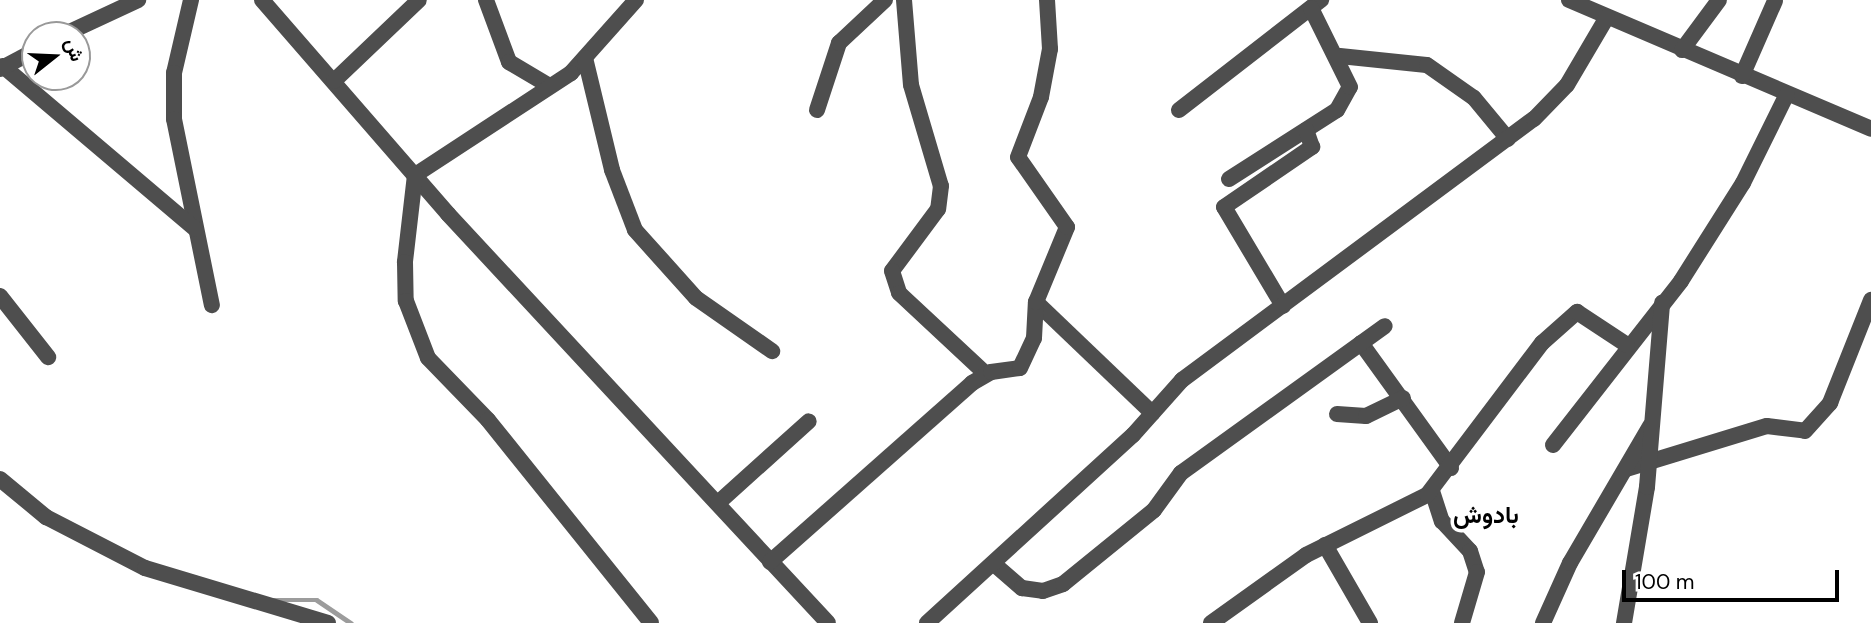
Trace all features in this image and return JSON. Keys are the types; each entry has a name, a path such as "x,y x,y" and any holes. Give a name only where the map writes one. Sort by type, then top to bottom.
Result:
{"street":[{"path":"91,22 138,0"},
{"path":"191,0 174,73 174,119 212,305"},
{"path":"262,0 415,175 828,623"},
{"path":"334,81 419,0"},
{"path":"486,0 509,62 546,84"},
{"path":"415,175 585,58 636,0"},
{"path":"817,110 839,43 885,0"},
{"path":"904,0 911,86 941,186 938,209 892,271 899,293 986,374"},
{"path":"770,562 986,374 1020,368 1034,338 1036,302 1067,228 1018,157 1043,85 1050,49 1046,0"},
{"path":"1569,0 1871,129"},
{"path":"1682,50 1720,0"},
{"path":"1742,76 1775,1"},
{"path":"1179,110 1316,4 1340,56 1350,87 1337,110 1229,179"},
{"path":"927,623 994,564 1152,413 1182,380 1508,139 1567,85 1607,17"},
{"path":"1340,56 1427,65 1474,99 1508,139"},
{"path":"21,57 1,68 195,229"},
{"path":"585,58 612,170 635,230 696,298 772,351"},
{"path":"1553,445 1626,345 1662,303 1743,183 1787,94"},
{"path":"1283,306 1224,207 1312,147 1306,130"},
{"path":"415,175 406,301 428,358 488,420 650,623"},
{"path":"0,296 48,357"},
{"path":"1626,469 1767,426 1805,431 1830,403 1871,300"},
{"path":"1036,302 1152,413"},
{"path":"1624,623 1649,464 1662,303"},
{"path":"1211,623 1325,545 1432,491 1542,342 1577,312 1626,345"},
{"path":"994,564 1022,588 1042,591 1063,584 1154,510 1181,473 1385,327"},
{"path":"1361,343 1451,468"},
{"path":"1337,414 1366,416 1403,398"},
{"path":"718,503 809,421"},
{"path":"1543,623 1570,563 1653,421"},
{"path":"0,479 46,517 145,568 328,623"},
{"path":"1432,491 1442,521 1470,551 1477,572 1462,623"},
{"path":"1325,545 1370,623"}],"waterway":[{"path":"273,600 317,600 351,623"}],"district":[{"name":"بادوش","path":"1486,515"}]}
